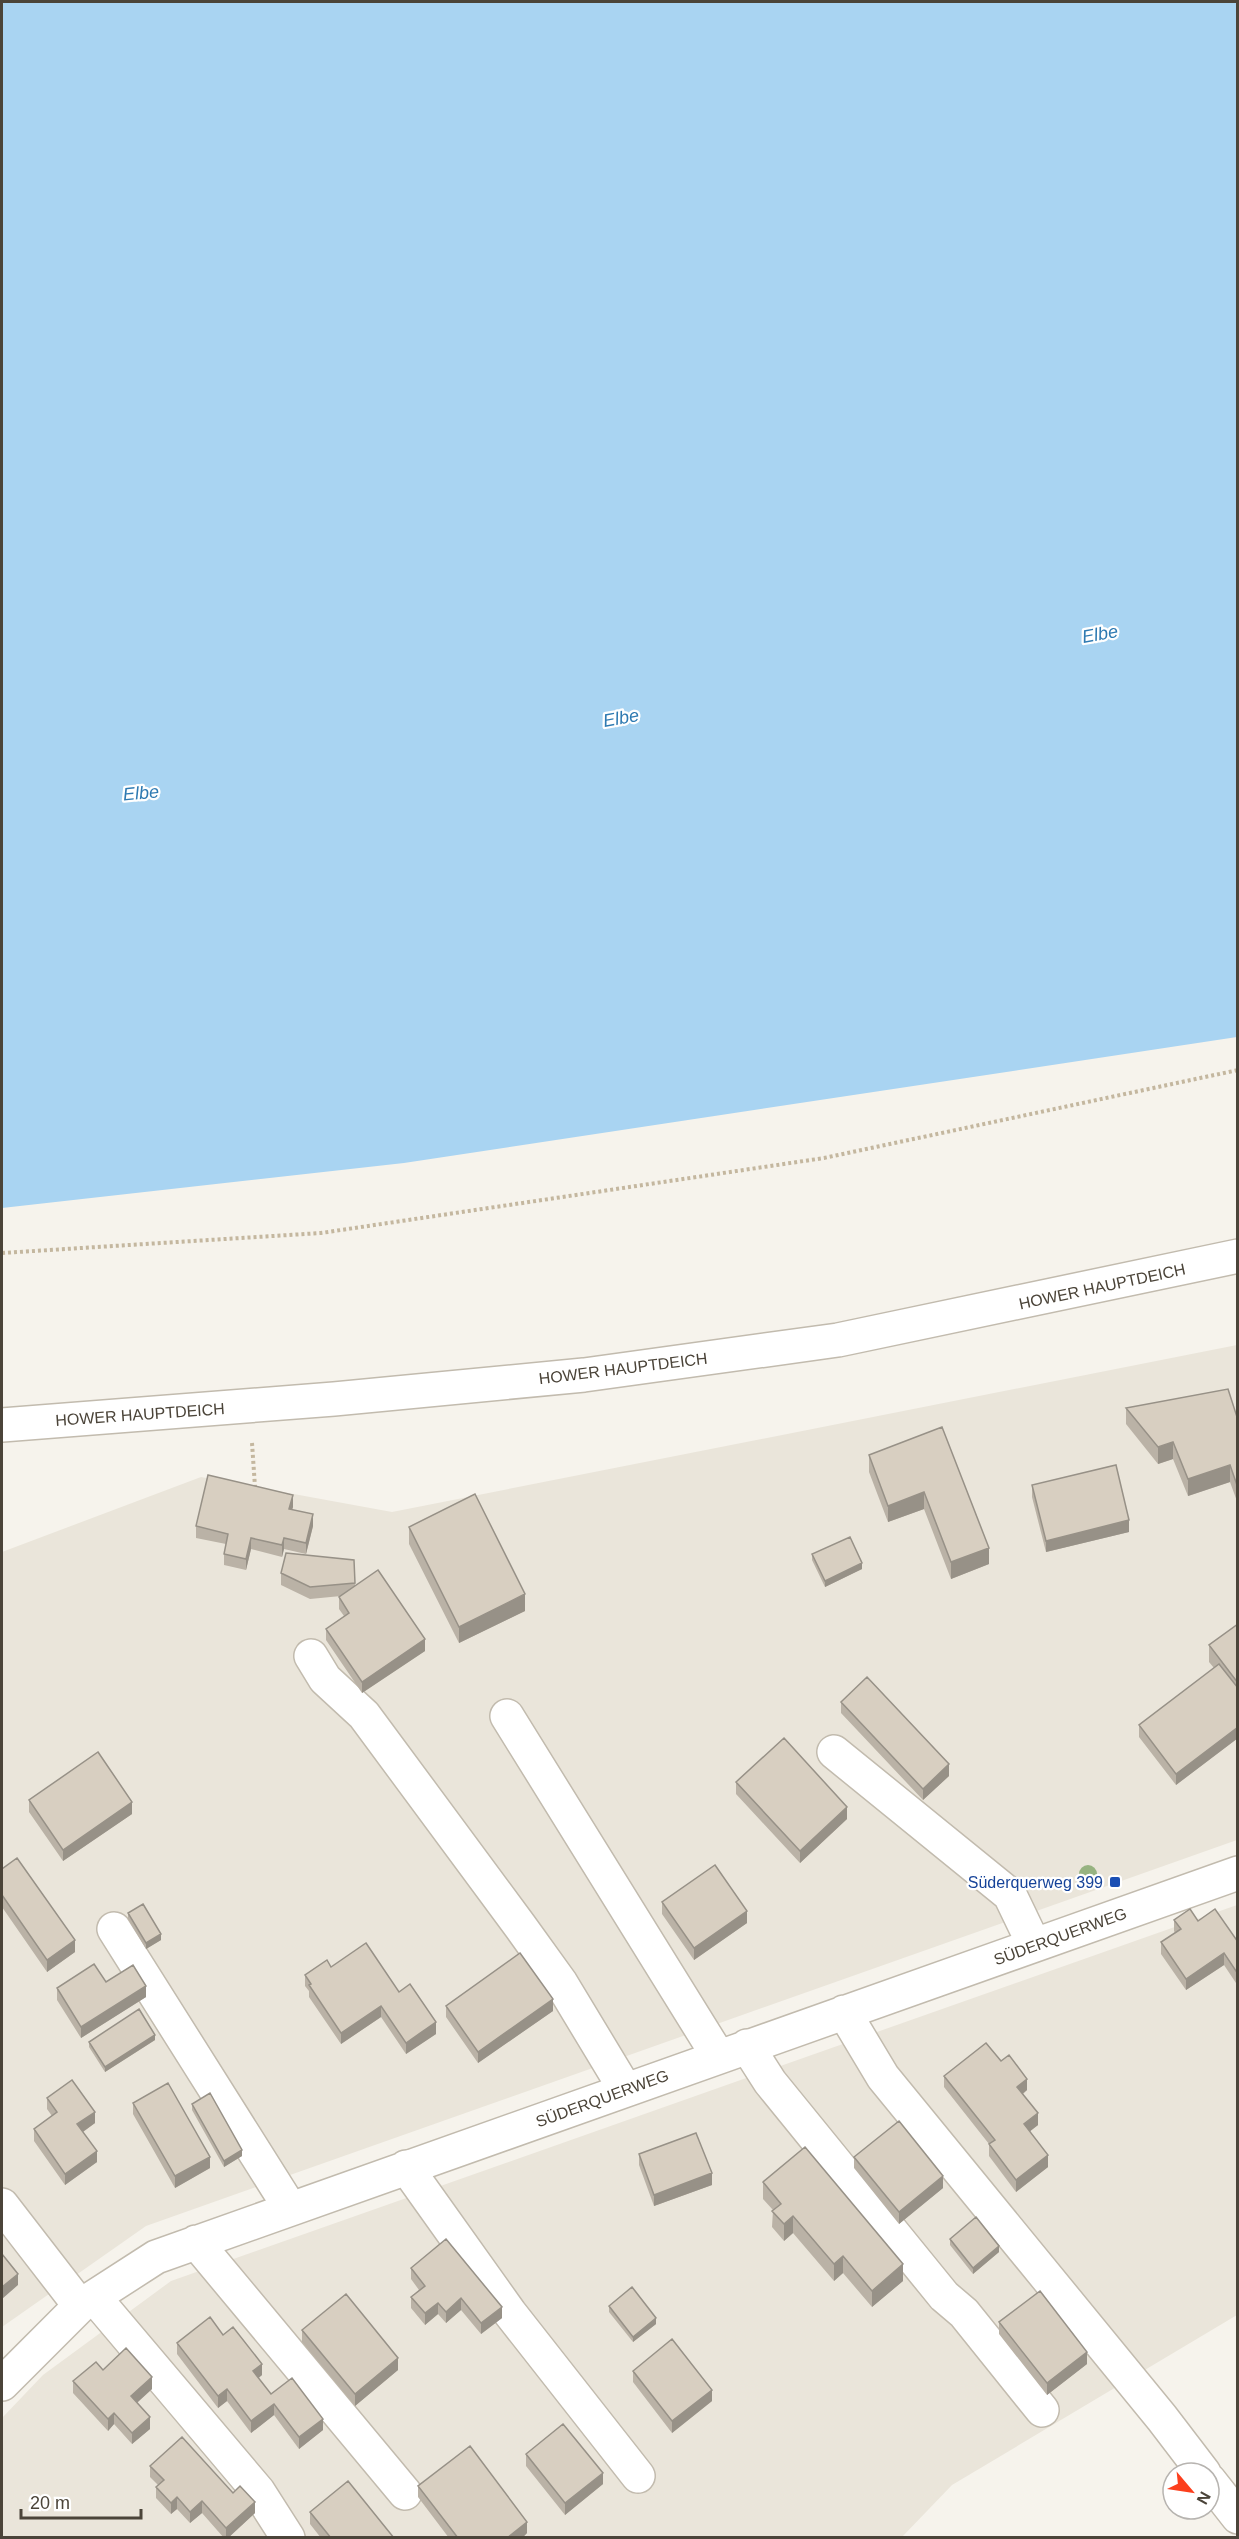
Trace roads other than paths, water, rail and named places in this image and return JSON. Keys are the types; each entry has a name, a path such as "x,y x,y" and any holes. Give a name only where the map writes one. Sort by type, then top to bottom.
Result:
{"street":[{"name":"HOWER HAUPTDEICH","path":"2,1425 334,1399 584,1375 768,1350 838,1340 1238,1256"},
{"path":"311,1656 325,1679 364,1715 520,1926 561,1983 625,2090"},
{"path":"507,1716 733,2051 770,2082 944,2296 964,2313 1042,2410"},
{"path":"834,1752 1010,1895 1034,1945"},
{"name":"SÜDERQUERWEG","path":"2,2384 87,2302 156,2257 1238,1873"},
{"path":"114,1929 290,2208"},
{"path":"844,2012 883,2077 1195,2461"},
{"path":"406,2167 510,2313 638,2476"},
{"path":"2,2205 258,2491 288,2538"},
{"path":"196,2242 405,2493"},
{"path":"1221,2495 1238,2517"}],"water":[{"name":"Elbe","path":"2,2 1237,2 1237,1037 404,1163 2,1208"}],"place":[{"name":"Süderquerweg 399","path":"1115,1882"}]}
